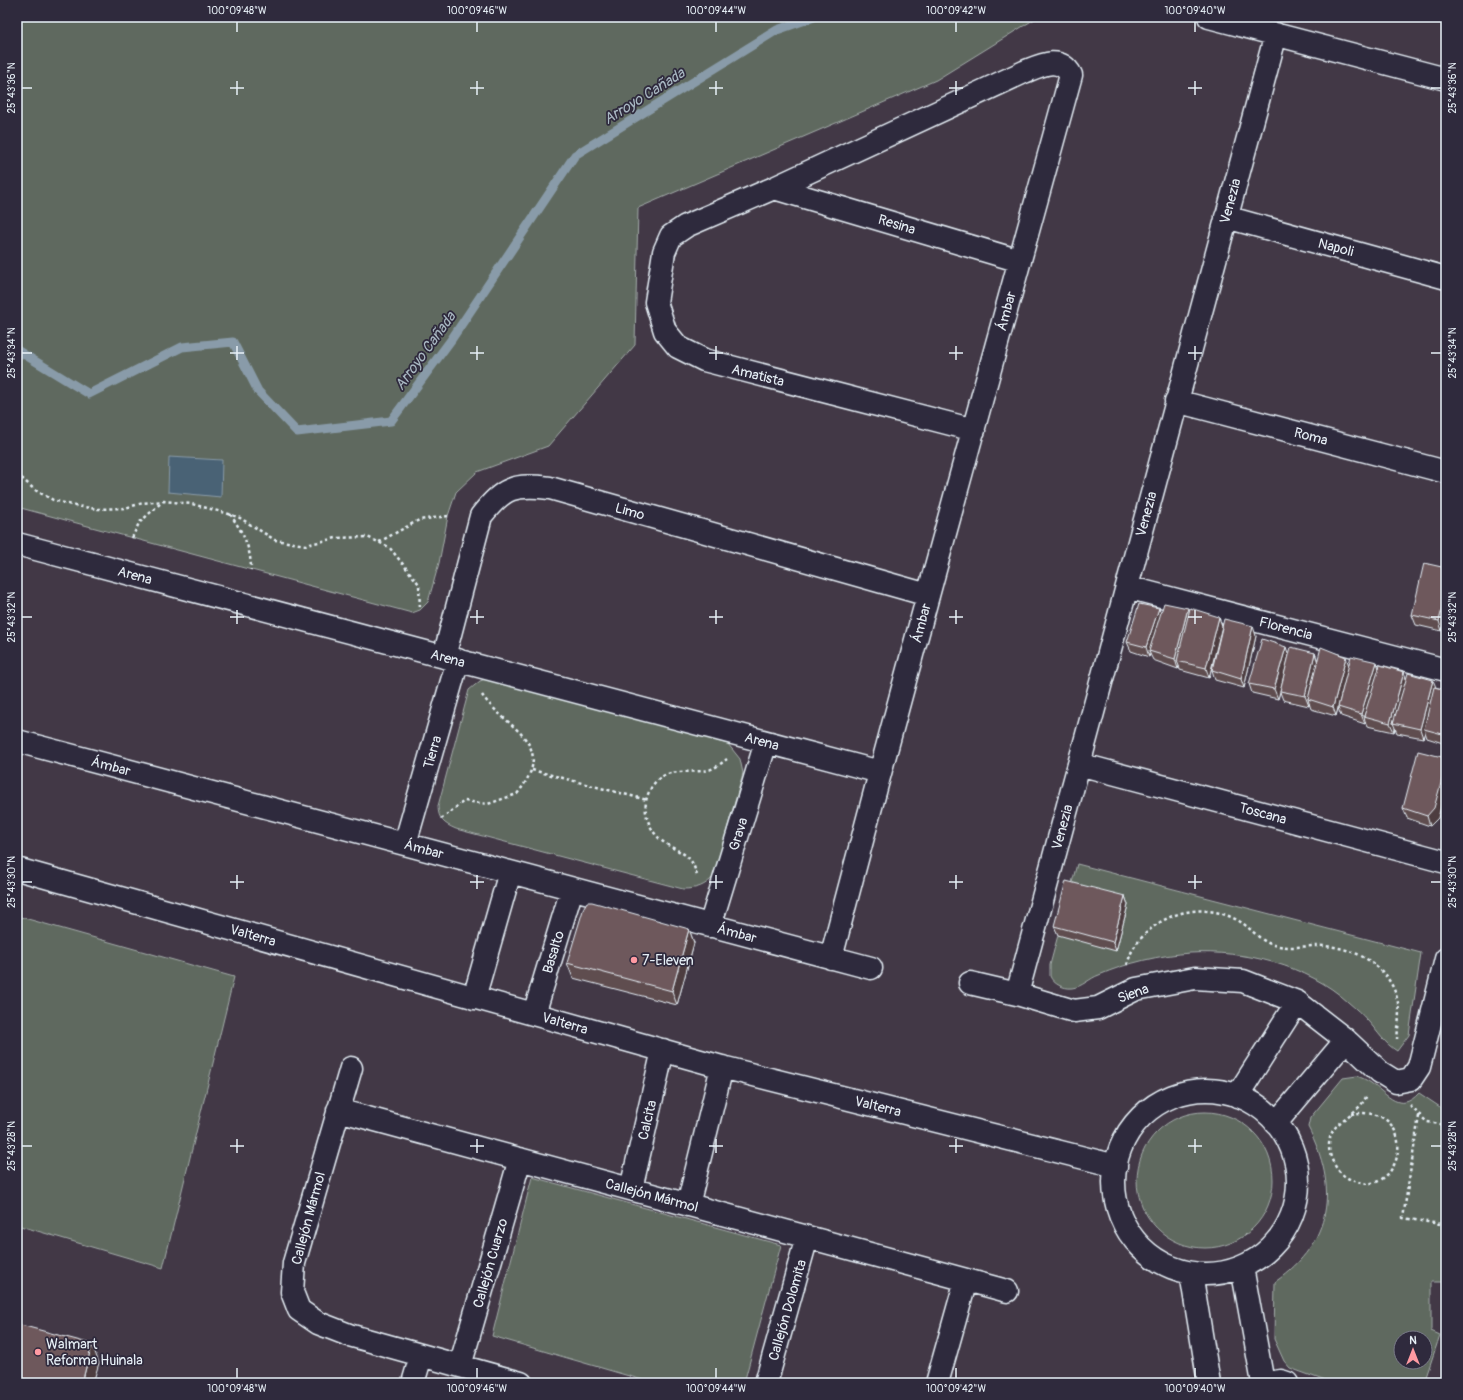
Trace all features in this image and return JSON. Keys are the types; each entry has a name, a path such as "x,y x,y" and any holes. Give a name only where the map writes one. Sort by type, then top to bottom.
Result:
{"street":[{"path":"1209,17 1446,80"},
{"name":"Venezia","path":"1017,994 1276,34"},
{"name":"Ámbar","path":"686,226 774,188 1044,64 1053,62 1063,65 1071,75 928,595 831,958"},
{"name":"Resina","path":"774,188 1020,261"},
{"name":"Napoli","path":"1226,217 1446,278"},
{"name":"Amatista","path":"686,226 671,236 664,252 656,302 665,331 678,347 704,360 974,430"},
{"name":"Roma","path":"1176,401 1446,472"},
{"name":"Limo","path":"451,658 481,516 491,503 513,487 529,486 550,488 928,595"},
{"name":"Arena","path":"17,544 880,772"},
{"name":"Florencia","path":"1127,587 1446,670"},
{"name":"Tierra","path":"405,844 451,658"},
{"name":"Ámbar","path":"17,741 871,968"},
{"name":"Grava","path":"710,926 766,742"},
{"name":"Toscana","path":"1079,764 1446,862"},
{"name":"Valterra","path":"17,869 722,1067 1116,1166"},
{"path":"474,998 510,872"},
{"name":"Basalto","path":"534,1014 572,889"},
{"name":"Siena","path":"970,983 1017,994 1074,1011 1098,1008 1136,989 1195,978 1243,981 1297,1002 1346,1040 1380,1072 1396,1082 1411,1079 1419,1067 1446,959"},
{"path":"1237,1096 1297,1002"},
{"path":"1276,1123 1346,1040"},
{"name":"Calcita","path":"631,1189 663,1050"},
{"path":"688,1205 722,1067"},
{"name":"Callejón Mármol","path":"351,1068 294,1263 292,1292 299,1310 318,1323 349,1335 521,1383"},
{"path":"1200,1091 1222,1092 1237,1096 1258,1107 1276,1123 1286,1136 1292,1150 1298,1181 1297,1198 1293,1213 1277,1241 1266,1252 1242,1267 1207,1274 1191,1273 1160,1262 1136,1241 1120,1214 1116,1198 1116,1166 1123,1144 1136,1124 1147,1112 1160,1103 1174,1097 1200,1091"},
{"name":"Callejón Mármol","path":"338,1110 1006,1291"},
{"name":"Callejón Cuarzo","path":"460,1366 520,1159"},
{"name":"Callejón Dolomita","path":"766,1383 807,1237"},
{"path":"1242,1267 1263,1383"},
{"path":"1191,1273 1209,1383"},
{"path":"937,1383 966,1280"},
{"path":"413,1383 421,1356"},
{"path":"1268,1383 1281,1381 1287,1383"}],"path":[{"path":"17,474 35,490 53,500 75,506 98,509 125,508 143,503 164,501 192,504 240,518 275,540 306,545 336,538 367,537 389,547 419,584 420,610"},
{"path":"132,538 139,523 164,501"},
{"path":"229,514 248,544 251,557 251,570"},
{"path":"379,542 419,520 448,516"},
{"path":"445,825 442,819 464,801 488,804 517,794 532,770 532,752 529,743 516,727 487,702 481,693"},
{"path":"699,881 691,860 661,840 650,826 646,809 647,800 652,786 658,779 680,770 709,770 729,757"},
{"path":"532,770 647,800"},
{"path":"1127,966 1134,947 1148,930 1162,920 1180,912 1198,910 1214,912 1239,921 1269,944 1285,948 1324,946 1346,949 1362,956 1376,965 1386,975 1398,1003 1397,1045"},
{"path":"1351,1114 1364,1113 1379,1116 1391,1126 1397,1135 1399,1150 1395,1165 1384,1178 1374,1182 1356,1182 1342,1175 1331,1158 1329,1145 1334,1130 1343,1119 1362,1105 1367,1088"},
{"path":"1446,1125 1427,1122 1419,1116 1403,1218 1446,1224"}],"shaded area":[{"path":"17,17 1038,17 936,80 638,208 635,345 548,446 477,472 456,492 448,516 439,563 428,602 420,610 412,613 17,507"},
{"path":"488,678 497,679 728,744 740,759 743,773 714,876 700,886 683,889 456,829 445,823 439,814 438,806 469,690 480,681"},
{"path":"1077,864 1421,953 1409,1035 1397,1051 1385,1041 1366,1018 1332,989 1314,978 1294,969 1253,957 1210,953 1179,954 1132,963 1096,976 1076,987 1062,987 1051,979 1050,965"},
{"path":"17,916 234,977 163,1268 17,1225"},
{"path":"1357,1076 1369,1082 1394,1100 1406,1102 1419,1093 1446,1111 1446,1282 1431,1282 1431,1330 1393,1330 1393,1370 1428,1370 1424,1383 1331,1383 1290,1368 1284,1361 1274,1339 1275,1282 1294,1266 1309,1249 1319,1231 1325,1212 1326,1192 1324,1171 1318,1149 1308,1127 1310,1118 1343,1078"},
{"path":"1198,1112 1212,1112 1231,1117 1243,1123 1258,1137 1268,1154 1272,1167 1272,1193 1268,1206 1262,1218 1248,1233 1243,1237 1225,1245 1212,1248 1198,1248 1179,1243 1167,1237 1152,1223 1148,1218 1140,1200 1137,1187 1137,1173 1142,1154 1148,1142 1162,1127 1167,1123 1185,1115"},
{"path":"532,1177 781,1245 744,1383 653,1383 492,1336"},
{"path":"1433,1332 1440,1335 1433,1356"}],"water":[{"path":"169,457 222,460 221,497 168,492"}],"building":[{"path":"1424,563 1446,568 1446,593 1439,621 1412,615"},
{"path":"1164,603 1188,608 1175,659 1149,651"},
{"path":"1139,604 1159,608 1146,647 1127,642"},
{"path":"1190,608 1219,617 1206,668 1177,661"},
{"path":"1224,619 1253,626 1241,679 1212,670"},
{"path":"1262,639 1286,647 1274,689 1249,684"},
{"path":"1291,647 1315,653 1305,696 1280,691"},
{"path":"1321,647 1346,657 1333,707 1308,699"},
{"path":"1351,656 1377,662 1361,714 1338,707"},
{"path":"1380,665 1404,672 1390,723 1364,716"},
{"path":"1408,673 1433,680 1420,729 1393,723"},
{"path":"1434,687 1446,690 1446,735 1424,729"},
{"path":"1418,751 1446,758 1446,765 1434,808 1427,816 1403,808"},
{"path":"1066,881 1125,896 1113,942 1054,926"},
{"name":"7-Eleven","path":"587,902 592,902 689,929 672,991 567,963 584,907"},
{"name":"Walmart Reforma Huinala","path":"17,1324 92,1344 82,1383 17,1383"}],"waterway":[{"name":"Arroyo Cañada","path":"17,350 89,394 182,347 233,342 258,391 297,432 391,421 451,340 575,155 777,30 814,17"}],"place":[{"name":"7-Eleven","path":"634,960"},
{"name":"Walmart Reforma Huinala","path":"38,1352"}]}
